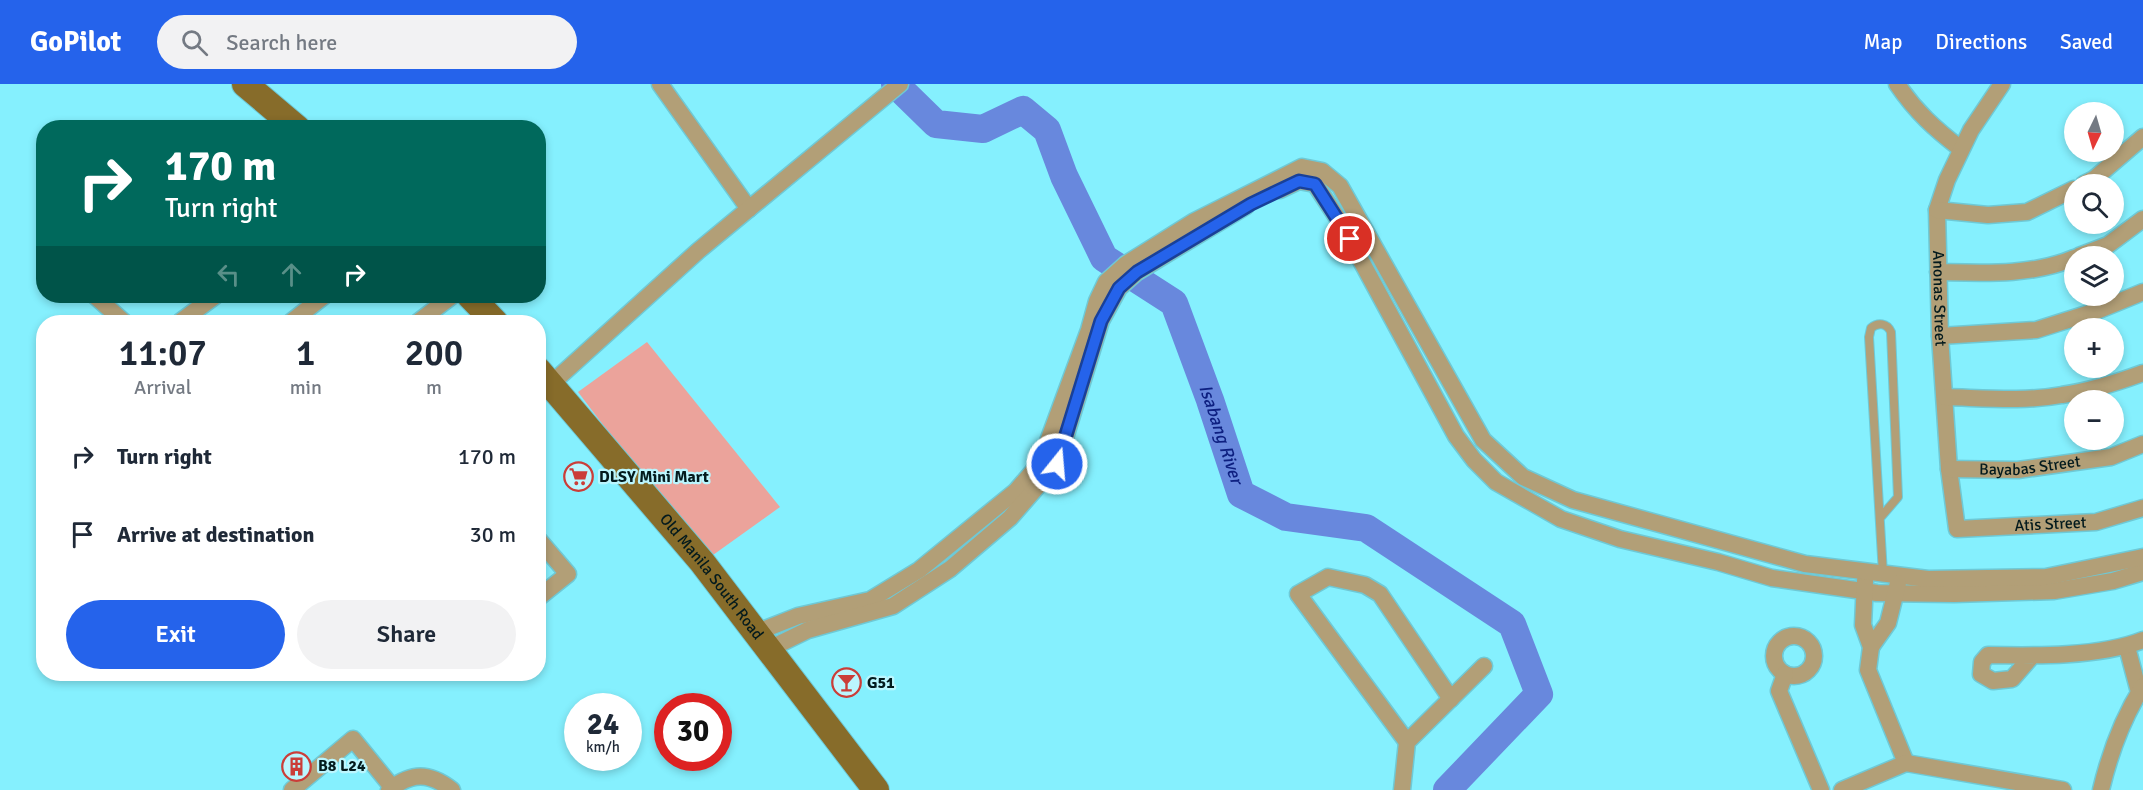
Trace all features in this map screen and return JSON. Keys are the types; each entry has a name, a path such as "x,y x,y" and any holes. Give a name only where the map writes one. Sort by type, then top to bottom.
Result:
{"main road":[{"path":"245,84 288,120"},
{"path":"477,303 488,315"},
{"name":"Old Manila South Road","path":"546,378 702,562 876,790"}],"street":[{"path":"660,84 749,209"},
{"path":"546,376 900,84"},
{"path":"1897,84 1913,107 1930,124 1962,149"},
{"path":"1980,84 1997,91"},
{"name":"Anonas Street","path":"1956,529 1949,469 1940,336 1937,210 1947,180 1971,129 1997,91"},
{"path":"2100,174 2143,137"},
{"path":"761,641 893,606 950,569 1010,518 1057,464 1112,285 1193,222 1302,167 1322,171 1340,186 1483,440 1523,477 1573,500 1805,564 1928,579 2046,577 2143,557"},
{"path":"1131,268 1299,181 1315,184 1340,222 1456,436 1474,460 1496,482 1561,519 1620,539 1718,562 1772,578 1864,591 1954,594 2054,591 2112,581 2143,572"},
{"path":"1937,210 1988,215 2027,212 2064,194"},
{"path":"2105,246 2143,219"},
{"path":"1938,272 1995,273 2064,262"},
{"path":"1940,336 2036,330 2099,310 2143,292"},
{"path":"103,303 116,315"},
{"path":"189,315 205,303"},
{"path":"300,315 315,303"},
{"path":"427,315 443,303"},
{"path":"1400,331 1418,324"},
{"path":"1945,397 2008,399 2060,396 2111,385 2143,373"},
{"name":"Bayabas Street","path":"1949,469 2030,468 2112,457 2143,444"},
{"name":"Atis Street","path":"1956,529 2096,522 2143,508"},
{"path":"1598,532 1605,509"},
{"path":"546,549 567,574 546,591"},
{"path":"1883,574 1864,591 1863,625 1871,647 1868,670 1906,764"},
{"path":"1871,647 1888,623 1896,593 1883,574"},
{"path":"1407,742 1298,594 1328,577 1365,585 1380,594 1450,699"},
{"path":"2032,656 2135,644 2141,689 2125,715 2108,762 2101,790"},
{"path":"1402,790 1407,742 1484,666"},
{"path":"1785,674 1779,691 1821,790"},
{"path":"292,790 353,739 391,789 408,777 422,776 435,779 452,790"},
{"path":"1842,790 1906,764 2063,790"}],"lane":[{"path":"1880,518 1898,496 1892,332 1883,324 1871,328 1869,337 1883,574"}],"shaded area":[{"path":"647,342 780,507 706,560 578,392"}],"waterway":[{"name":"Isabang River","path":"895,84 936,124 983,129 1023,110 1047,130 1064,176 1104,258 1174,303 1210,400 1241,494 1286,517 1366,528 1512,624 1539,694 1447,790"}],"place":[{"name":"DLSY Mini Mart","path":"578,477"},
{"name":"G51","path":"846,683"},
{"name":"B8 L24","path":"297,766"}],"route":[{"path":"1057,464 1101,321 1119,288 1137,272 1251,204 1299,181 1315,184 1350,239"}]}
